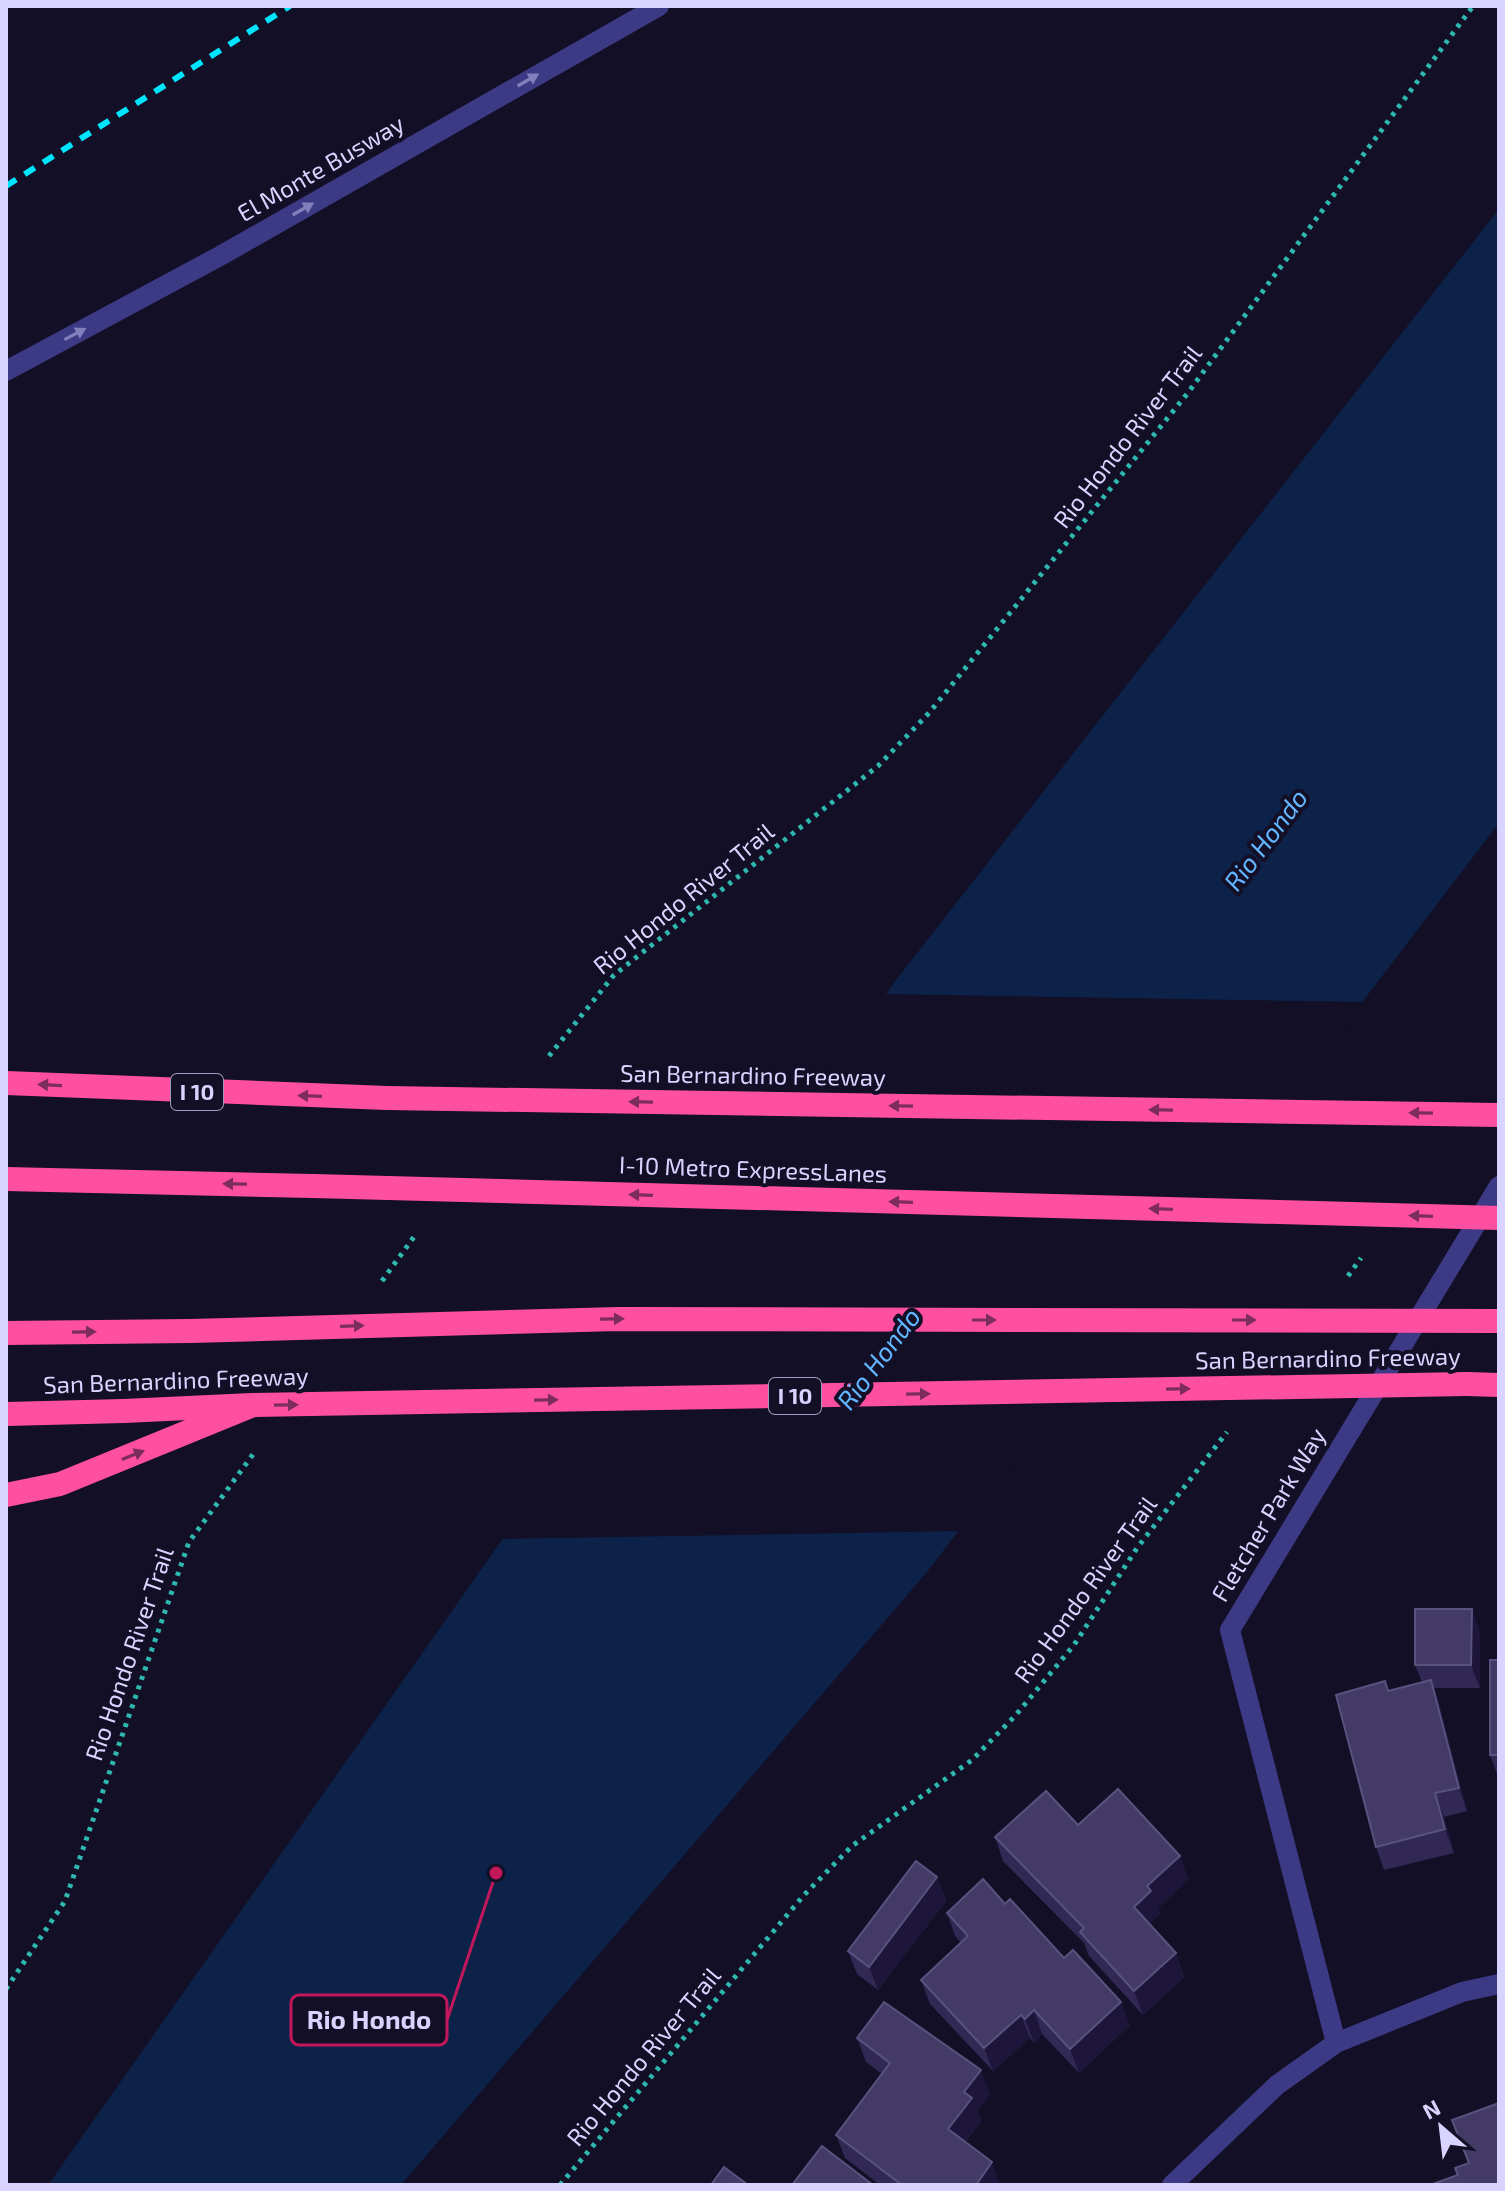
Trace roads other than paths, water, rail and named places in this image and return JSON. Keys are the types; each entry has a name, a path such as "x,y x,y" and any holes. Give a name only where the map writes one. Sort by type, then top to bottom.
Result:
{"highway":[{"name":"San Bernardino Freeway","path":"6,1083 387,1098 1499,1115"},
{"name":"I-10 Metro ExpressLanes","path":"6,1179 1499,1218"},
{"path":"6,1333 618,1319 1499,1321"},
{"name":"San Bernardino Freeway","path":"6,1414 252,1405 1499,1385"},
{"path":"6,1495 60,1484 252,1405"}],"street":[{"name":"El Monte Busway","path":"6,371 220,256 659,6"},
{"name":"Fletcher Park Way","path":"1336,2043 1230,1630 1499,1186"},
{"path":"1172,2185 1277,2085 1336,2043 1462,1992 1499,1984"}],"water":[{"path":"1499,209 1499,823 927,1572 401,2185 48,2185 896,980"}],"railway":[{"path":"6,186 290,6"}],"place":[{"name":"Rio Hondo","path":"496,1873"}]}
